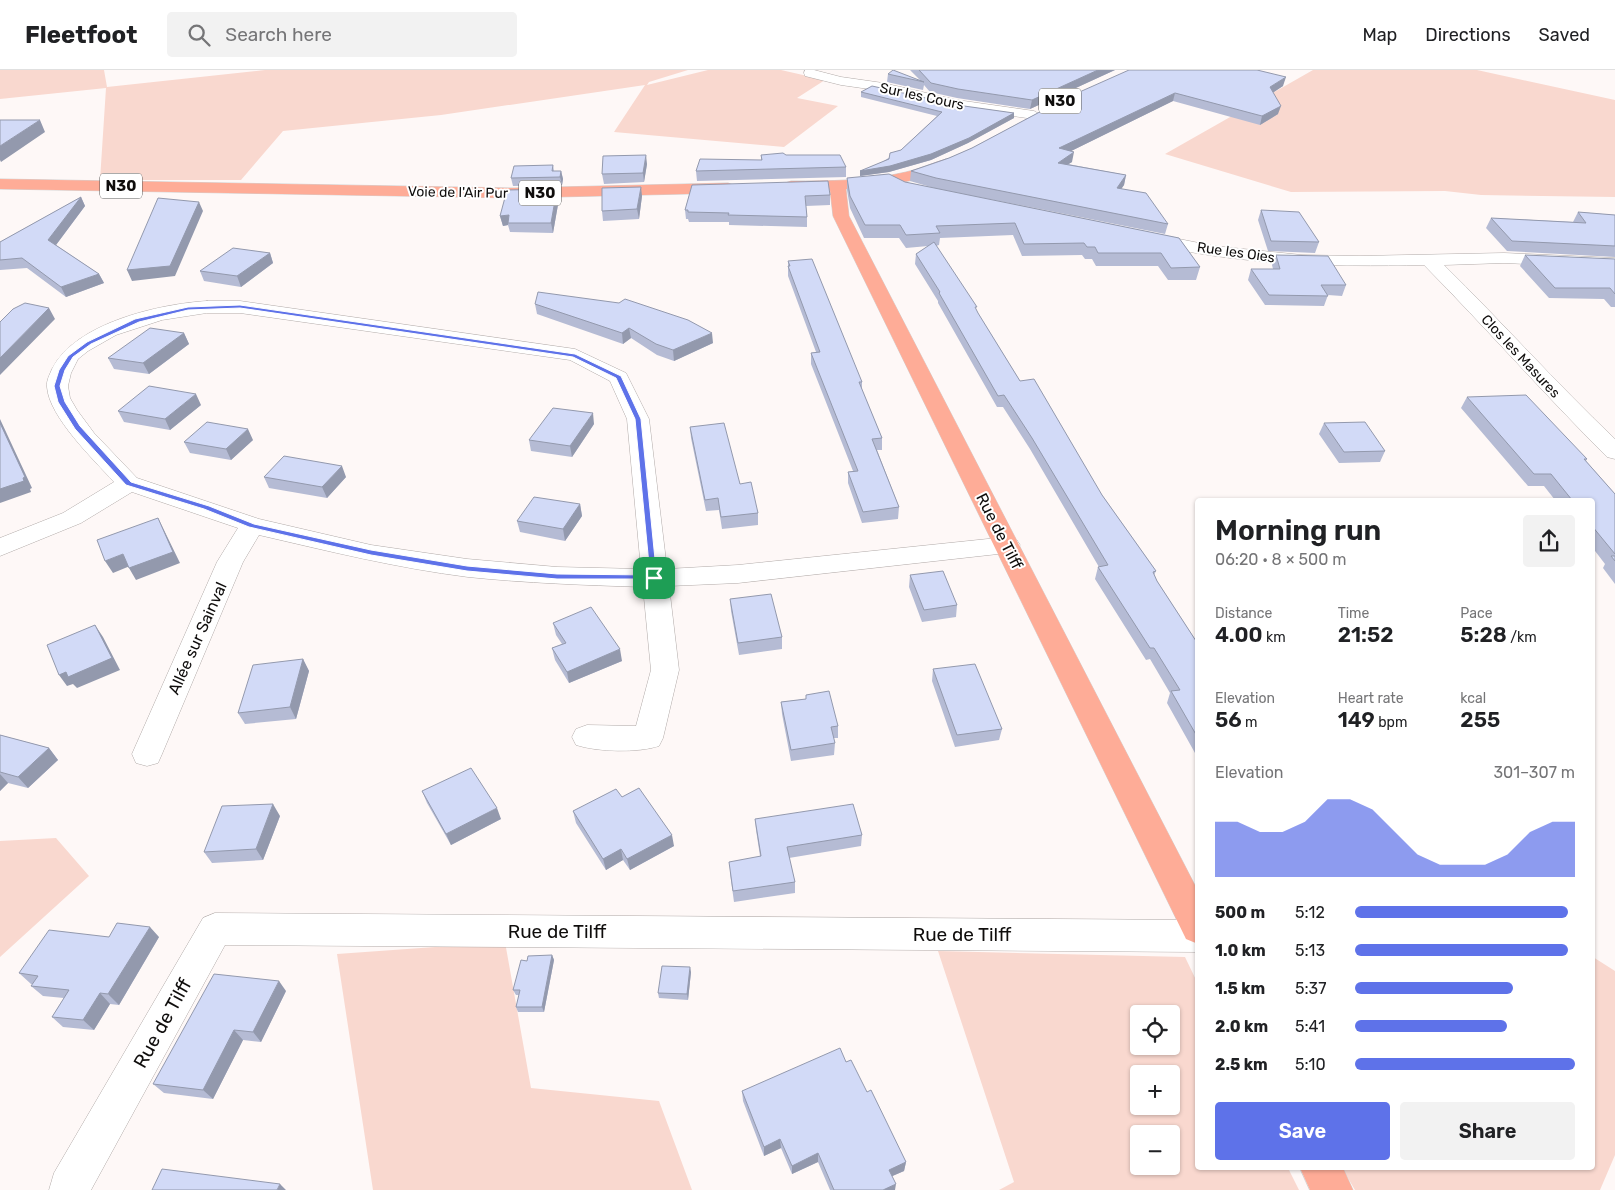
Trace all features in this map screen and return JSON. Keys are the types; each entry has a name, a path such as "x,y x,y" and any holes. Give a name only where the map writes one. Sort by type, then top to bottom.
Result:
{"main road":[{"name":"N30","path":"1019,124 1046,109"},
{"path":"778,186 837,185 894,180 920,174 958,159"},
{"name":"Voie de l'Air Pur","path":"0,184 514,193 740,187"},
{"name":"Rue de Tilff","path":"837,185 841,216 1195,922"},
{"path":"1322,1170 1332,1190"}],"street":[{"name":"Sur les Cours","path":"810,73 957,104 1034,115"},
{"path":"894,180 916,191"},
{"name":"Rue les Oies","path":"1129,234 1214,251 1270,258 1359,261 1504,258 1615,263"},
{"name":"Clos les Masures","path":"1428,259 1497,328 1555,393 1615,452"},
{"path":"587,737 648,738 665,670 654,578 638,419 619,377 575,355 240,306 188,308 164,312 129,324 89,343 71,356 62,370 57,386 62,402 77,427 129,483 252,525 371,553 467,568 557,576 654,578 738,574 1007,545"},
{"path":"0,548 72,518 129,483"},
{"name":"Allée sur Sainval","path":"147,754 230,562 252,525"},
{"name":"Rue de Tilff","path":"69,1188 215,929 1195,936"}],"shaded area":[{"path":"0,70 104,70 107,87 265,70 688,70 649,82 647,85 708,70 781,70 825,80 797,98 838,106 784,147 614,132 645,85 441,115 283,131 241,180 100,180 106,88 0,99"},
{"path":"1313,70 1477,70 1615,100 1615,197 1481,195 1445,191 1291,192 1165,154"},
{"path":"56,838 89,876 0,957 0,841"},
{"path":"505,942 531,1088 659,1101 692,1190 373,1190 337,954"},
{"path":"938,951 1185,957 1195,978 1195,1170 1289,1170 1299,1190 999,1190 1014,1182"},
{"path":"1595,958 1615,971 1615,1155 1600,1190 1355,1190 1343,1170 1595,1170"}],"building":[{"path":"893,70 924,82 888,74"},
{"path":"919,70 1098,70 1032,100 931,83"},
{"path":"1129,70 1257,70 1286,77 1270,87 1281,106 1262,116 1175,93 1059,148 1074,152 1058,163 1126,175 1117,188 1146,193 1168,224 936,178 911,171 972,148 1066,98"},
{"path":"872,86 957,105 1014,113 969,138 931,154 890,166 860,171 889,159 890,153 901,150 942,112 861,92"},
{"path":"0,120 40,120 0,146"},
{"path":"783,153 786,155 840,155 846,167 696,171 700,159 762,160 761,155"},
{"path":"646,155 643,173 602,174 603,156"},
{"path":"553,165 552,171 561,171 560,177 511,178 514,166"},
{"path":"889,174 905,182 1179,238 1200,267 1171,268 1161,253 1098,253 1095,247 1087,247 1084,243 1024,244 1015,223 936,226 940,233 906,235 900,225 865,225 850,196 847,178"},
{"path":"828,181 830,195 805,196 807,217 728,215 729,213 688,212 688,210 685,210 692,185"},
{"path":"641,187 637,209 602,211 602,188"},
{"path":"557,189 551,223 508,223 509,215 500,216 507,190"},
{"path":"81,197 48,240 99,274 61,287 22,258 0,260 0,242"},
{"path":"158,198 199,202 170,266 127,270"},
{"path":"1261,210 1299,212 1319,242 1271,241"},
{"path":"1578,212 1615,215 1615,246 1512,241 1491,218 1586,223"},
{"path":"934,242 977,307 975,307 978,313 1020,381 1034,379 1102,495 1156,571 1153,572 1157,581 1195,639 1195,733 1171,691 1180,690 1154,648 1150,648 1098,567 1108,565 1032,438 1004,395 998,396 940,292 916,254"},
{"path":"233,248 270,253 237,276 200,271"},
{"path":"1276,255 1328,256 1346,285 1321,285 1328,296 1269,295 1251,269 1280,269"},
{"path":"1525,255 1615,259 1615,294 1610,288 1555,288"},
{"path":"812,259 862,382 859,382 882,438 872,439 899,507 863,512 848,472 858,471 811,353 820,352 788,266 790,266 788,261"},
{"path":"538,292 619,303 625,299 688,320 712,333 673,350 656,344 629,328 622,333 535,304"},
{"path":"25,303 49,308 0,358 0,322 13,309"},
{"path":"150,328 184,333 143,363 108,358"},
{"path":"149,386 196,394 165,419 118,411"},
{"path":"1526,395 1587,459 1584,459 1615,494 1615,554 1595,530 1595,498 1570,498 1551,474 1534,474 1467,397"},
{"path":"553,408 593,413 570,446 529,440"},
{"path":"207,422 248,429 226,449 184,442"},
{"path":"1365,422 1385,451 1344,452 1324,423"},
{"path":"0,423 25,477 23,478 24,481 0,489"},
{"path":"724,423 740,484 751,482 758,513 721,517 718,498 705,500 690,427"},
{"path":"284,456 342,466 322,487 264,477"},
{"path":"534,497 580,504 563,529 517,521"},
{"path":"158,518 173,552 129,568 123,554 105,561 97,540"},
{"path":"943,571 957,605 924,610 910,575"},
{"path":"771,594 782,637 738,643 730,599"},
{"path":"591,607 620,649 567,672 552,648 566,643 553,623"},
{"path":"95,625 112,658 68,677 66,672 59,675 47,645"},
{"path":"303,659 290,707 238,713 253,665"},
{"path":"975,664 1002,729 957,735 933,669"},
{"path":"829,691 838,726 831,727 835,743 791,750 781,702 806,699 806,695"},
{"path":"0,735 49,748 18,777 0,772"},
{"path":"471,768 497,808 446,834 422,791"},
{"path":"639,788 672,835 627,859 621,849 603,859 573,811 616,789 622,797"},
{"path":"273,804 256,849 204,852 222,806"},
{"path":"853,804 862,835 787,847 795,882 733,891 729,862 761,856 755,819"},
{"path":"117,923 150,927 108,994 100,993 83,1020 52,1017 69,990 31,986 38,976 19,973 49,930 109,937"},
{"path":"552,955 542,1007 516,1007 520,990 513,990 521,960 527,961 528,956"},
{"path":"662,966 690,967 687,994 658,993"},
{"path":"214,974 279,981 253,1032 234,1030 203,1090 153,1084"},
{"path":"840,1048 846,1062 851,1060 867,1092 871,1090 906,1162 889,1170 896,1184 883,1190 834,1190 818,1153 792,1166 780,1139 764,1147 742,1091"},
{"path":"162,1169 280,1184 277,1190 152,1190"}],"route":[{"path":"240,306 575,355 619,377 638,419 654,578 557,576 467,568 371,553 252,525 129,483 77,427 62,402 57,386 62,370 71,356 89,343 137,320 164,312 188,308 240,306"}]}
